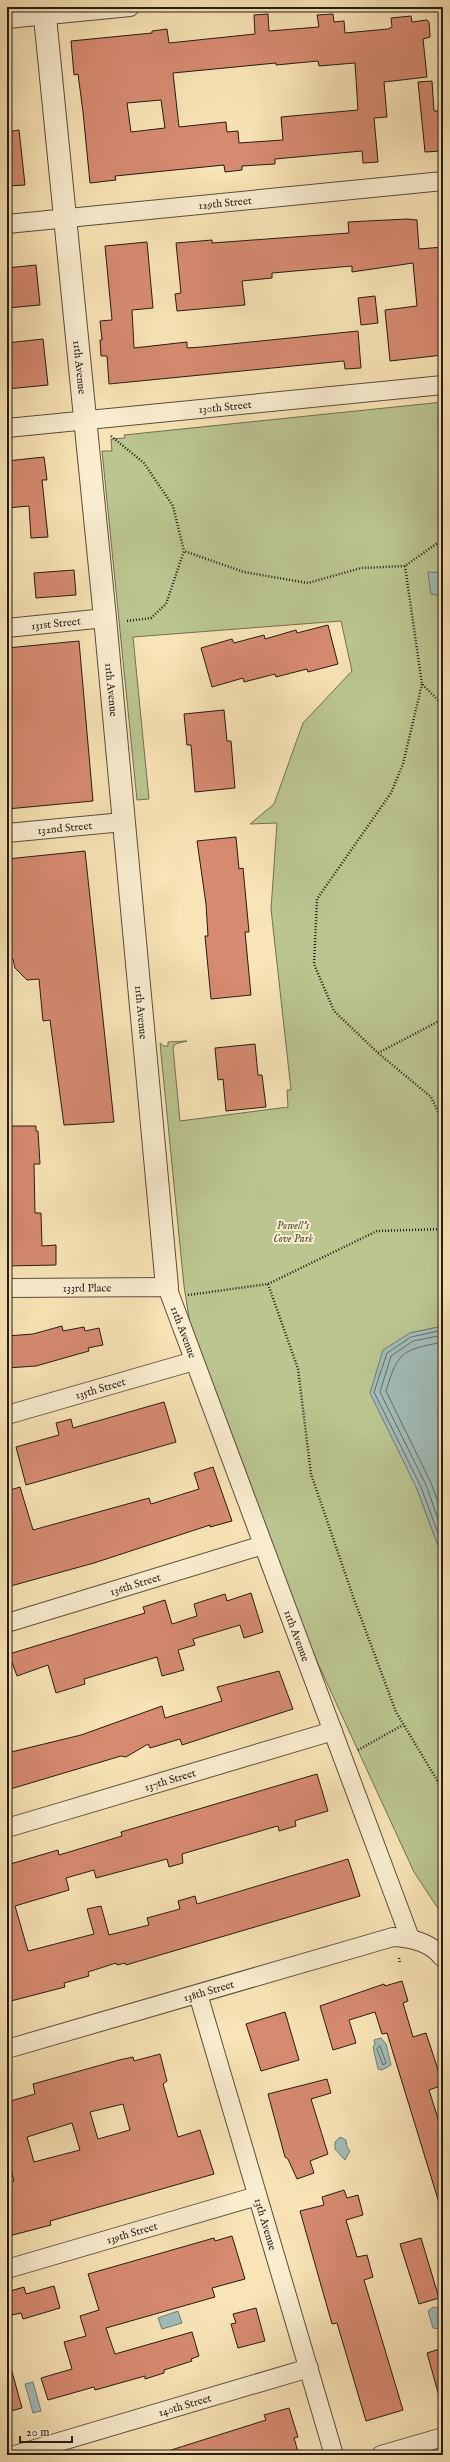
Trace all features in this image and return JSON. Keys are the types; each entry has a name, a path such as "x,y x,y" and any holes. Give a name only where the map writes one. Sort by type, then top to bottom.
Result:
{"street":[{"path":"7,19 45,11 130,7"},
{"name":"11th Avenue","path":"45,11 64,218 105,618 122,822 170,1293 194,1361 410,1938"},
{"name":"129th Street","path":"7,224 443,181"},
{"name":"130th Street","path":"7,428 443,385"},
{"name":"131st Street","path":"7,628 105,618"},
{"name":"132nd Street","path":"7,833 122,822"},
{"name":"133rd Place","path":"7,1288 170,1293"},
{"name":"135th Street","path":"7,1415 194,1361"},
{"name":"136th Street","path":"7,1623 263,1545"},
{"name":"137th Street","path":"7,1828 333,1730"},
{"name":"138th Street","path":"7,2050 378,1941 393,1937 410,1938"},
{"path":"410,1938 432,1948 443,1958"},
{"name":"13th Avenue","path":"198,1994 334,2455"},
{"name":"139th Street","path":"7,2269 257,2196"},
{"name":"140th Street","path":"15,2455 309,2368"},
{"path":"381,2455 443,2436"}],"path":[{"path":"109,435 144,463 173,506 184,551 166,604 151,618 127,621"},
{"path":"184,551 244,572 308,583 361,568 405,566 443,539"},
{"path":"405,566 422,684 403,764 391,793 317,899 314,964 334,1011 378,1053 431,1097 443,1122"},
{"path":"422,684 443,705"},
{"path":"378,1053 443,1019"},
{"path":"170,1293 198,1293 268,1284 377,1231 443,1229"},
{"path":"268,1284 298,1369 311,1474 363,1624 396,1712 443,1790"},
{"path":"342,1756 370,1745 403,1725"},
{"path":"399,1958 400,1963"}],"green space":[{"name":"Powell's Cove Park","path":"443,402 443,573 430,573 432,594 443,596 443,1326 410,1333 417,1489 443,1559 443,1916 414,1872 309,1644 193,1343 184,1286 160,1043 164,1046 168,1046 168,1042 187,1041 175,1044 173,1048 180,1121 288,1107 287,1090 291,1090 271,909 277,823 250,824 274,804 303,723 352,671 341,621 133,637 149,799 137,800 102,451 112,451 111,439 125,438 124,435"}],"water":[{"path":"428,572 443,573 443,596 431,594"},
{"path":"443,1326 443,1559 417,1489 370,1393 383,1350 410,1333"},
{"path":"381,2038 386,2044 391,2065 382,2070 378,2069 373,2047 375,2044 374,2040"},
{"path":"340,2137 346,2140 347,2147 350,2151 345,2160 335,2149 335,2142"},
{"path":"433,2307 439,2308 443,2327 440,2329 433,2328 428,2311"},
{"path":"178,2311 182,2323 162,2329 158,2318"},
{"path":"33,2382 41,2411 33,2413 25,2384"}],"building":[{"path":"268,14 269,31 319,27 317,15 333,14 334,22 344,21 345,33 388,29 392,27 391,18 411,16 412,22 427,20 429,22 430,37 423,39 427,77 384,82 387,117 374,118 378,162 363,163 362,151 275,159 275,164 242,166 242,170 225,172 224,165 115,176 116,180 90,183 78,74 74,75 71,41 152,33 152,31 167,29 169,43 255,34 254,15","holes":["318,61 319,66 355,63 358,110 281,117 283,140 239,143 238,131 227,132 226,122 179,127 173,73 276,63 276,65","161,100 165,128 131,132 127,103"]},
{"path":"432,81 434,111 438,111 442,151 425,152 418,82"},
{"path":"19,130 25,185 7,186 7,132"},
{"path":"407,219 417,220 419,249 443,247 443,355 390,361 385,310 417,306 413,263 352,272 352,266 272,273 272,278 242,281 245,305 177,311 175,294 181,293 176,243 212,240 212,243 349,233 348,222"},
{"path":"147,242 153,308 132,310 134,348 187,342 187,348 202,347 358,331 361,368 345,369 344,361 109,384 107,356 101,356 100,340 102,340 100,321 112,320 105,246"},
{"path":"36,265 40,305 7,308 7,268"},
{"path":"375,296 378,323 361,325 358,298"},
{"path":"43,339 48,385 7,389 7,343"},
{"path":"44,457 47,480 42,480 48,537 31,538 29,506 7,508 7,461"},
{"path":"74,570 76,595 36,598 34,573"},
{"path":"328,625 338,664 308,672 307,669 276,677 275,674 244,682 243,678 212,687 201,648 232,639 234,643 264,635 265,639 296,630 297,633"},
{"path":"79,641 93,801 7,809 7,648"},
{"path":"224,710 227,741 231,741 235,788 195,792 191,745 187,745 184,714"},
{"path":"236,837 239,869 243,868 249,932 245,932 251,995 211,999 205,936 208,936 206,904 197,841"},
{"path":"85,851 114,1122 64,1125 50,1020 43,1021 39,979 27,980 15,968 13,959 7,959 7,859"},
{"path":"255,1044 258,1075 262,1075 266,1107 226,1111 223,1079 218,1080 215,1048"},
{"path":"7,1126 36,1126 36,1131 38,1131 40,1164 34,1164 35,1213 41,1213 42,1246 56,1245 56,1265 7,1266 7,1192 10,1192"},
{"path":"62,1326 63,1331 84,1327 85,1331 99,1328 103,1345 88,1348 89,1351 36,1366 7,1368 7,1336 33,1334"},
{"path":"164,1402 176,1442 26,1485 16,1447 59,1435 56,1423 71,1419 73,1428"},
{"path":"213,1467 232,1521 210,1527 210,1525 94,1563 7,1587 7,1491 20,1487 33,1530 149,1498 151,1504 199,1489 194,1473"},
{"path":"251,1593 263,1632 244,1638 240,1625 193,1639 195,1645 178,1650 184,1670 162,1676 157,1657 84,1679 85,1684 56,1693 48,1665 17,1676 9,1654 145,1613 143,1607 165,1600 172,1624 197,1616 194,1604 225,1594 227,1601"},
{"path":"279,1671 293,1709 182,1745 180,1739 150,1748 148,1744 126,1757 121,1756 7,1790 7,1753 81,1735 162,1706 165,1718 222,1701 217,1687"},
{"path":"317,1774 328,1811 297,1820 295,1821 296,1826 279,1831 278,1826 182,1854 183,1863 169,1867 167,1859 96,1878 94,1870 66,1878 69,1890 15,1906 28,1951 94,1934 87,1909 101,1906 109,1935 149,1925 147,1918 180,1909 178,1901 195,1896 197,1904 348,1859 360,1896 126,1965 125,1963 117,1965 116,1963 88,1972 89,1976 64,1983 65,1987 7,2002 7,1865 58,1850 59,1855 122,1836 121,1832"},
{"path":"402,1981 408,2001 403,2003 413,2037 426,2033 443,2085 429,2090 441,2128 443,2128 443,2205 440,2206 387,2033 382,2034 375,2012 349,2020 356,2043 333,2050 320,2006 384,1984 385,1986"},
{"path":"285,2012 299,2060 261,2071 246,2024"},
{"path":"160,2054 167,2081 163,2084 178,2137 200,2130 214,2174 50,2221 51,2225 9,2236 7,2228 7,2183 14,2181 7,2155 7,2102 35,2094 33,2084 119,2060 133,2057 134,2061","holes":["123,2104 130,2130 98,2139 90,2112","72,2123 80,2150 34,2162 27,2137"]},
{"path":"327,2079 331,2093 311,2099 328,2154 310,2161 314,2173 297,2179 288,2159 285,2157 268,2094"},
{"path":"344,2190 347,2198 358,2195 363,2215 346,2220 357,2257 367,2255 373,2277 364,2280 403,2410 366,2421 337,2323 332,2324 300,2211 324,2205 322,2197"},
{"path":"232,2236 245,2279 212,2288 215,2297 106,2328 115,2354 192,2332 199,2356 191,2359 192,2361 164,2370 164,2373 145,2379 145,2376 95,2390 94,2387 48,2400 41,2378 72,2369 64,2342 86,2336 80,2316 99,2310 88,2274 214,2238 215,2241"},
{"path":"421,2238 439,2298 419,2304 400,2244"},
{"path":"54,2286 60,2308 23,2319 21,2313 12,2315 7,2292 24,2287 26,2294"},
{"path":"256,2308 265,2341 238,2348 231,2324 236,2323 233,2314"},
{"path":"443,2348 443,2395 439,2396 427,2353"},
{"path":"11,2368 22,2408 7,2412 7,2369"},
{"path":"289,2408 298,2437 294,2438 299,2455 168,2455 168,2451 266,2420 264,2415"}]}
